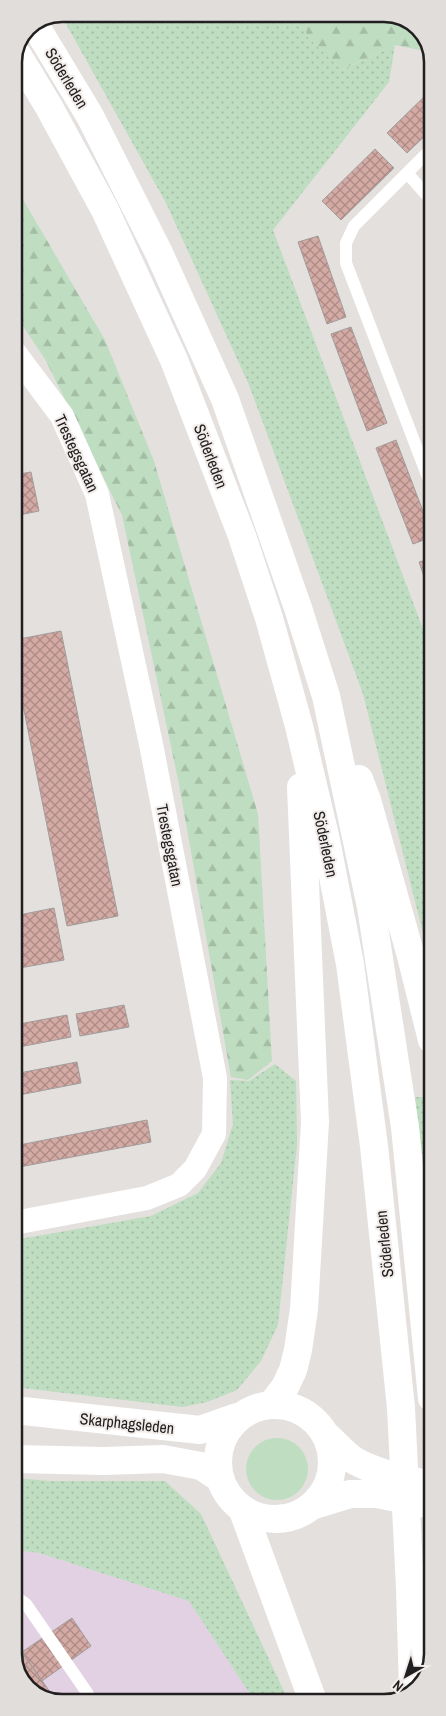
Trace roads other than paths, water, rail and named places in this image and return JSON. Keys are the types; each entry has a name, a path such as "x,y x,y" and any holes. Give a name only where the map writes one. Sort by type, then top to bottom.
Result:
{"main road":[{"name":"Söderleden","path":"38,30 90,116 159,253 225,399 298,608 326,696 372,907 405,1127 424,1318"},
{"name":"Söderleden","path":"22,62 49,107 105,210 174,360 242,536 269,618 299,726 326,840 350,964 374,1146 401,1408 413,1681"},
{"path":"326,696 367,800 424,1008"},
{"path":"272,1404 285,1387 293,1370 298,1350 304,1309 315,1122 299,726"},
{"path":"310,1694 243,1511 229,1495 218,1477 217,1454 223,1434 237,1418 251,1409 272,1404 290,1406 309,1416 326,1435 354,1460 393,1476 424,1483"},
{"name":"Skarphagsleden","path":"22,1411 200,1430 237,1418"},
{"path":"314,1506 327,1487 332,1475 332,1454 326,1435"},
{"name":"Skarphagsleden","path":"22,1459 103,1461 164,1459 202,1466 218,1477"},
{"path":"243,1511 273,1520 300,1515 314,1506 350,1494 377,1494 424,1503"}],"street":[{"name":"Trestegsgatan","path":"22,363 62,416 97,494 151,744 191,961 215,1078 214,1134 195,1169 179,1185 147,1198 22,1221"}],"lane":[{"path":"424,156 354,226 346,243 346,264 424,467"},
{"path":"407,173 424,191"},
{"path":"22,1601 26,1604 87,1693"}]}
